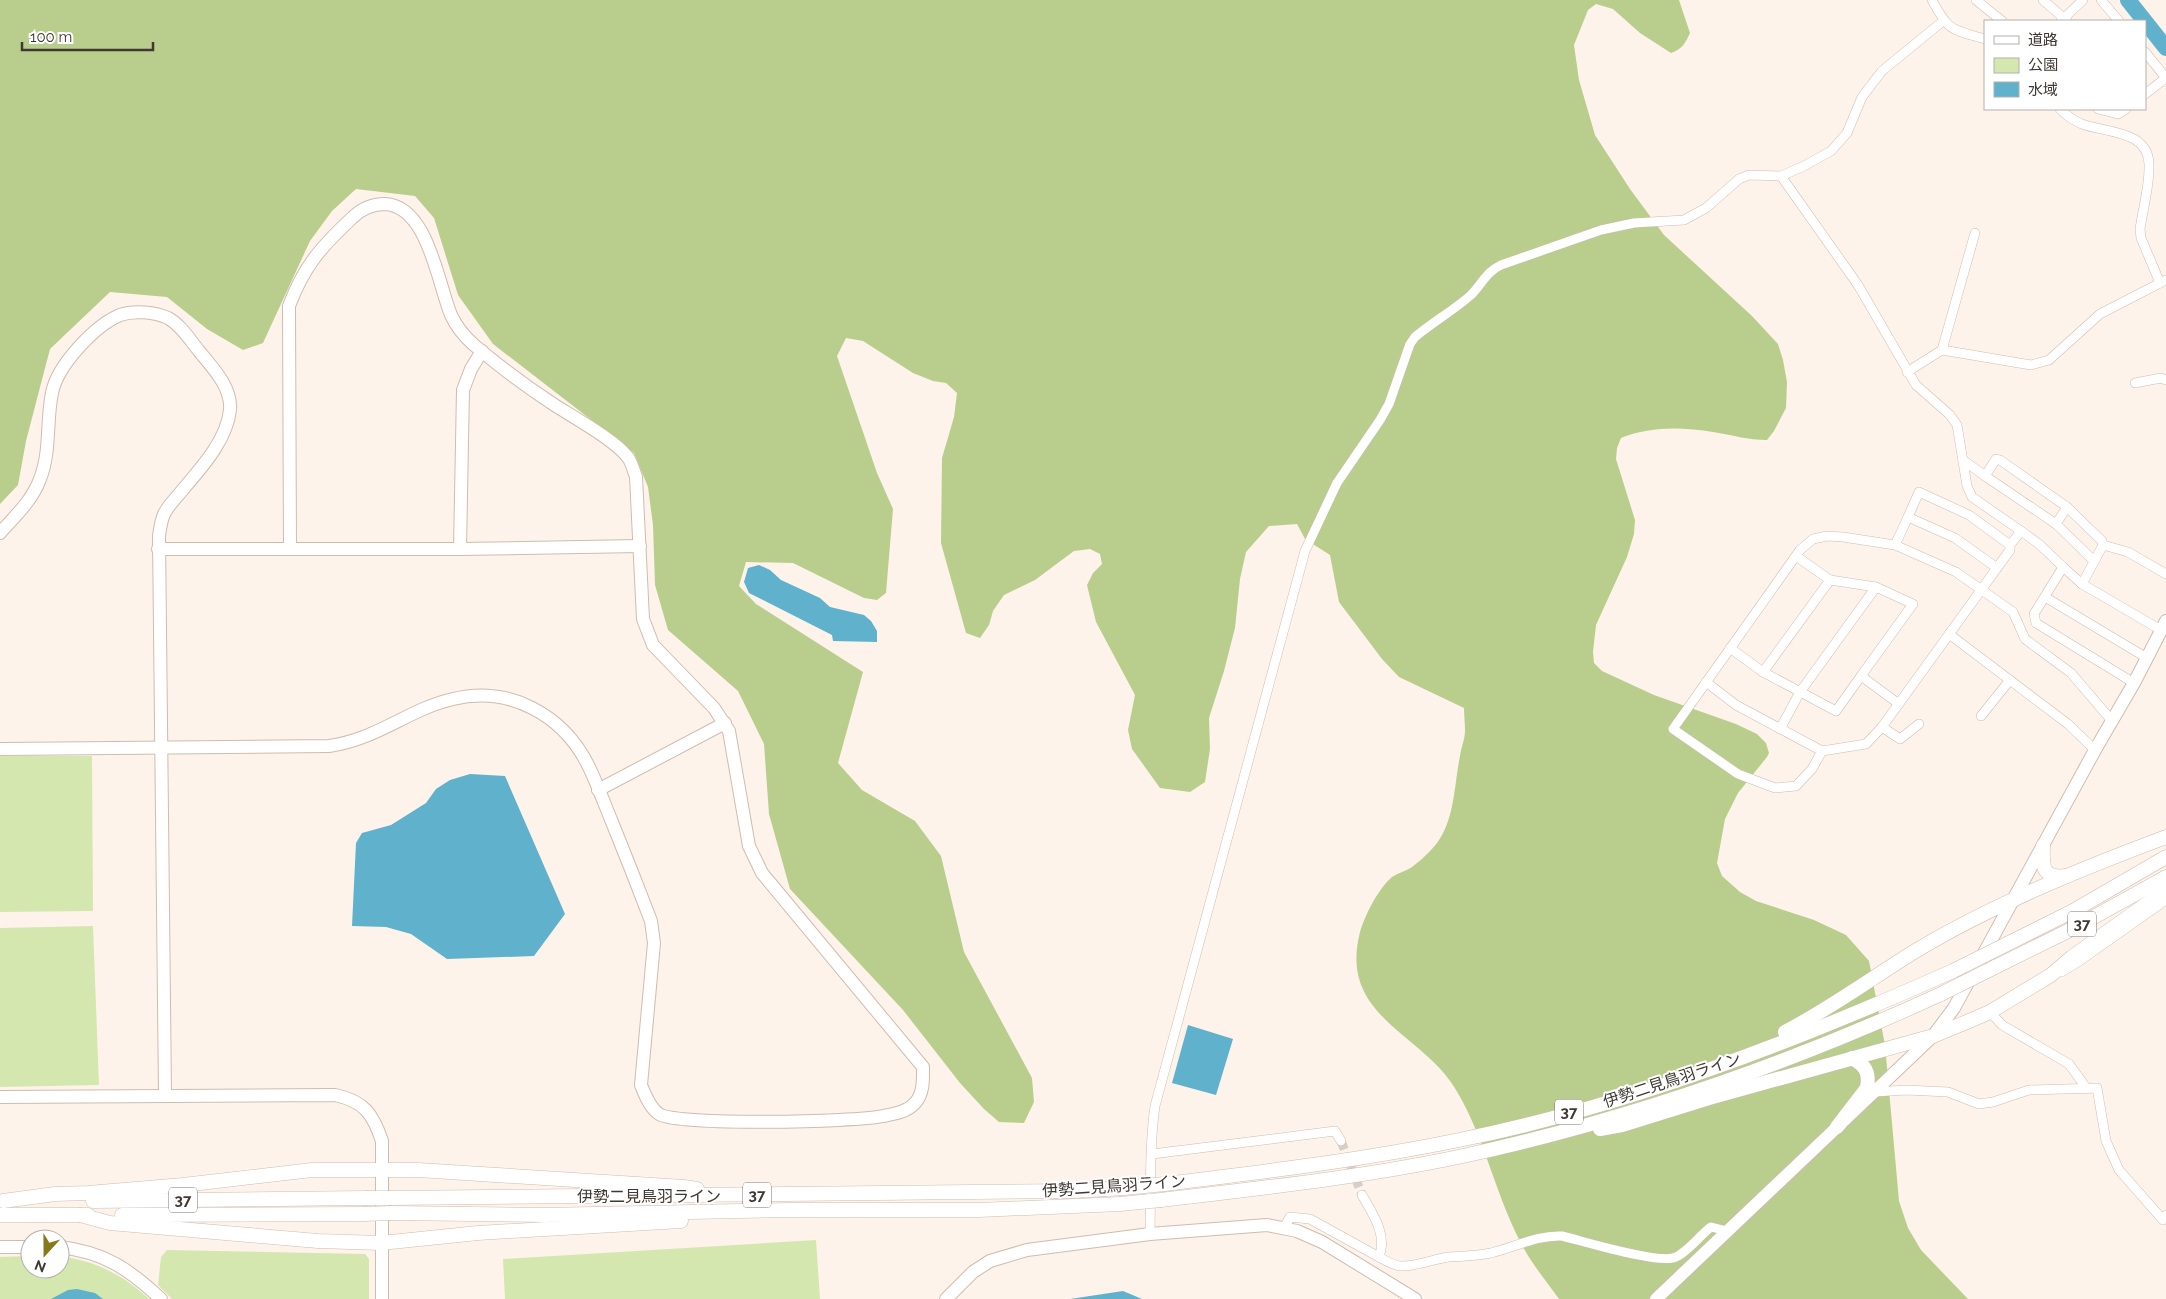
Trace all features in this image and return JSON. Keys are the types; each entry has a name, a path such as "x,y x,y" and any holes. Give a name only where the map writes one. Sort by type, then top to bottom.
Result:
{"main road":[{"path":"1680,1079 1802,1024 1918,950 2014,900 2166,837"},
{"path":"2044,846 2042,861 2046,872 2055,878 2070,876"},
{"name":"伊勢二見鳥羽ライン","path":"1,1206 366,1198 726,1196 1073,1191 1165,1184 1344,1161 1460,1140 1551,1117 1734,1061 1897,996 1953,970 2073,911 2166,857"},
{"name":"伊勢二見鳥羽ライン","path":"1,1206 80,1215 391,1213 544,1215 791,1210 979,1210 1120,1204 1364,1174 1462,1156 1640,1110 1808,1051 1941,994 2074,928 2166,877"},
{"path":"1528,1140 1622,1125 1933,1036 1990,1012 2051,975 2166,890"},
{"path":"1837,1127 1867,1088 1868,1075 1866,1068 1852,1058"},
{"path":"1,1206 54,1194 183,1185 312,1170 382,1169 684,1187 726,1196"},
{"path":"80,1215 110,1223 318,1241 381,1243 478,1234 741,1217 791,1210"}],"street":[{"path":"1932,0 1943,21 1951,28 1984,39"},
{"path":"1976,0 2001,20"},
{"path":"2043,0 2064,20 2083,0"},
{"path":"2101,0 2118,20"},
{"path":"1150,1234 1152,1154 1150,1140 1158,1093 1303,559 1337,483 1389,404 1410,344 1415,336 1472,294 1491,269 1601,230 1634,223 1684,220 1706,208 1738,179 1749,175 1781,176 1831,151 1847,132 1862,97 1882,71 1943,21"},
{"path":"2146,53 2166,78 2146,93"},
{"path":"1907,372 1942,350 2031,365 2041,363 2049,360 2100,314 2163,281 2141,238 2140,229 2149,164 2144,146 2130,136 2083,124 2066,115 2061,110"},
{"path":"2102,110 2118,114 2124,110"},
{"path":"1656,1299 1933,1036 1954,1008 2095,750 2134,683 2163,626 2082,584 2039,544 1972,497 1967,486 1957,425 1950,416 1916,385 1858,285 1781,176"},
{"path":"0,749 312,747 344,744 377,733 450,700 484,695 514,700 530,706 559,726 579,750 588,765 651,920 654,943 641,1085 646,1099 658,1114 670,1118 734,1121 882,1117 902,1112 915,1103 923,1086 923,1067 762,873 749,846 729,731 714,708 653,645 643,619 636,477 629,459 606,438 497,365 465,337 452,317 424,235 412,217 394,205 373,204 356,213 320,248 297,284 290,306 290,550"},
{"path":"1942,350 1974,233"},
{"path":"0,533 30,499 40,479 47,453 52,392 59,374 71,355 101,327 120,315 137,312 153,313 169,318 182,329 218,375 228,394 230,408 227,423 221,436 203,466 164,514 159,536 165,1094"},
{"path":"460,549 463,390 471,369 482,351"},
{"path":"2136,383 2161,378 2166,380"},
{"path":"1963,460 2056,524 2094,561"},
{"path":"1985,476 1996,460 2000,460 2067,507 2104,545 2128,552 2166,574"},
{"path":"1896,545 1919,492 1969,515 2010,545"},
{"path":"2056,524 2067,507"},
{"path":"1908,517 1955,538 1997,568"},
{"path":"1706,682 1736,705 1822,751 1866,744 1872,740 1882,727 1981,591 2010,550 2010,545 2020,531"},
{"path":"1822,751 1812,769 1796,786 1775,788 1738,774 1673,729 1800,550 1813,540 1827,536 1896,545 1956,572 2013,612 2025,639 2071,673 2112,721"},
{"path":"2082,584 2104,545"},
{"path":"158,549 460,549 640,546"},
{"path":"1730,648 1763,672 1836,711 1914,604 1876,587 1830,580 1796,556"},
{"path":"2063,567 2034,614 2036,623 2134,683"},
{"path":"1763,672 1830,580"},
{"path":"1780,728 1800,692 1876,587"},
{"path":"2045,597 2147,658"},
{"path":"1949,634 2068,724 2095,750"},
{"path":"1861,676 1899,704"},
{"path":"1981,716 2010,680"},
{"path":"598,790 725,723"},
{"path":"1882,727 1900,739 1919,724"},
{"path":"2152,842 2166,832"},
{"path":"2051,975 2065,971 2166,900"},
{"path":"1990,1012 2002,1025 2068,1064 2087,1089"},
{"path":"1875,1092 1906,1090 1948,1092 1979,1104 1993,1102 2030,1090 2097,1088 2106,1141 2124,1177 2164,1220 2166,1215"},
{"path":"0,1097 165,1094 335,1095 350,1098 365,1108 376,1122 382,1141 382,1299"},
{"path":"1152,1154 1335,1131 1340,1141"},
{"path":"1362,1195 1381,1233 1382,1240 1379,1257"},
{"path":"1284,1228 1290,1217 1310,1219 1393,1265 1402,1266 1450,1257 1469,1257 1549,1236 1562,1236 1667,1260 1676,1258 1711,1226 1728,1231"},
{"path":"946,1299 973,1272 990,1261 1027,1250 1150,1234 1257,1225 1297,1231 1322,1242 1415,1299"},
{"path":"0,1247 20,1247"},
{"path":"70,1248 107,1258 130,1272 161,1299"}],"green space":[{"path":"0,0 1679,0 1690,33 1683,46 1671,53 1640,33 1613,9 1596,4 1588,10 1574,45 1579,80 1595,135 1630,189 1664,235 1752,316 1778,344 1787,382 1786,408 1767,440 1701,430 1678,429 1644,431 1621,438 1617,448 1616,459 1635,520 1634,534 1627,557 1596,625 1593,652 1594,663 1602,671 1654,695 1736,724 1757,734 1766,743 1769,753 1767,757 1738,793 1725,819 1717,863 1722,876 1740,892 1756,901 1814,920 1846,935 1869,961 1885,1045 1899,1201 1908,1228 1921,1250 1968,1299 1559,1299 1534,1265 1521,1243 1504,1205 1475,1127 1456,1090 1441,1070 1387,1022 1372,1004 1361,985 1356,961 1360,932 1377,895 1392,877 1412,867 1429,853 1443,834 1451,813 1465,734 1464,708 1399,677 1382,659 1339,602 1330,555 1305,539 1297,524 1269,526 1246,552 1240,579 1235,628 1209,718 1210,749 1205,782 1190,792 1160,788 1132,749 1128,730 1135,695 1096,622 1087,585 1093,573 1102,564 1100,554 1090,549 1074,551 1035,580 1004,595 993,611 989,625 980,638 966,633 941,543 942,458 954,417 957,393 946,383 933,381 913,373 863,341 846,338 837,356 877,473 893,509 886,593 877,600 864,598 793,563 746,562 739,586 756,604 863,672 838,763 862,790 915,821 941,856 964,952 1032,1078 1034,1102 1024,1123 999,1122 984,1109 960,1083 903,1010 790,889 769,814 764,744 738,691 668,630 655,585 653,525 648,487 634,453 493,344 458,295 434,218 415,196 356,189 332,211 310,241 263,343 243,350 207,329 167,297 110,292 50,349 26,441 18,485 0,504"},
{"path":"0,756 92,756 93,911 0,912"},
{"path":"93,926 99,1085 0,1087 0,928"},
{"path":"816,1240 820,1299 505,1299 503,1259"},
{"path":"167,1250 365,1254 369,1259 369,1299 172,1299 158,1285 161,1257"},
{"path":"20,1256 20,1279 70,1279 70,1258 84,1261 119,1276 149,1299 0,1299 0,1257"}],"water":[{"path":"759,565 770,570 781,580 820,598 830,607 864,615 871,621 877,631 877,642 833,641 832,635 749,593 744,582 748,568"},
{"path":"470,774 505,776 565,914 534,956 447,959 411,934 386,927 352,926 356,843 362,833 391,825 426,803 436,789 450,780"},
{"path":"1188,1025 1233,1039 1216,1095 1172,1083"},
{"path":"77,1289 95,1293 103,1299 51,1299 68,1290"},
{"path":"1123,1291 1142,1299 1070,1299"}],"waterway":[{"path":"2128,0 2144,20"},
{"path":"2146,23 2166,48"}],"tunnel":[{"path":"1341,1141 1362,1195"}]}
